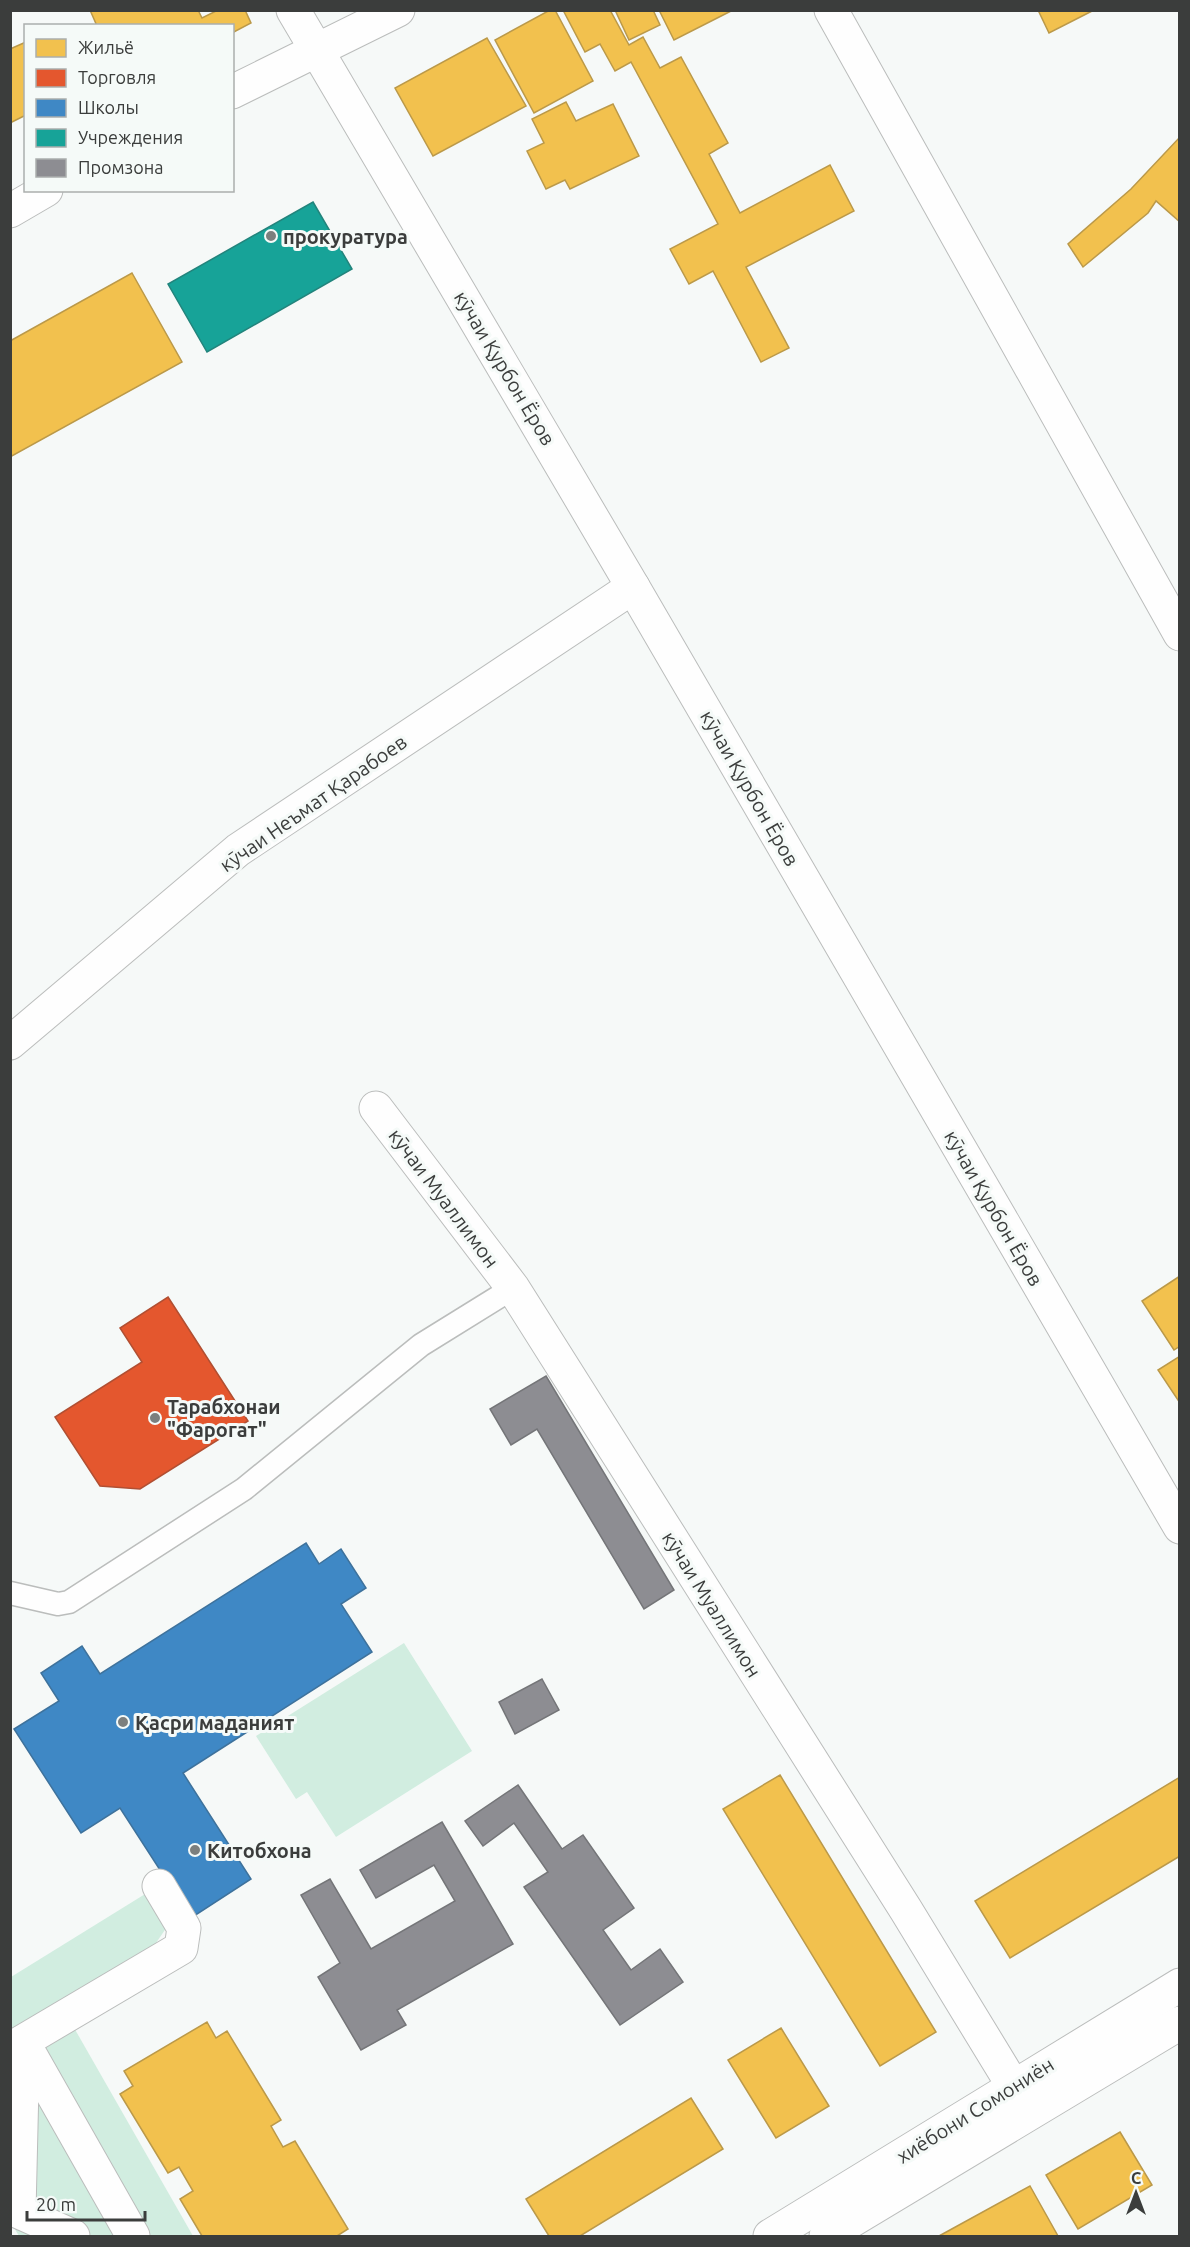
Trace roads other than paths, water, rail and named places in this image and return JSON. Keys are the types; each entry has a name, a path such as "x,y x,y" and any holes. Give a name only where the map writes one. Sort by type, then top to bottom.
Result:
{"main road":[{"name":"кӯчаи Қурбон Ёров","path":"293,10 633,587 1179,1527"},
{"path":"234,91 398,10"},
{"path":"831,10 1179,634"},
{"path":"10,211 43,192"},
{"name":"кӯчаи Неъмат Қарабоев","path":"10,1043 238,850 633,587"},
{"name":"кӯчаи Муаллимон","path":"376,1108 513,1288 906,1911 1021,2099"},
{"path":"17,2045 181,1948 184,1928 159,1886"},
{"name":"хиёбони Сомониён","path":"826,2236 1179,1985"},
{"name":"хиёбони Сомониён","path":"770,2236 1021,2099 1179,2023"},
{"path":"17,2045 19,2212 73,2236"},
{"path":"17,2045 133,2236"}],"lane":[{"path":"10,1593 58,1604 69,1602 244,1489 421,1345 513,1288"}],"place":[{"name":"прокуратура","path":"271,236"},
{"name":"Тарабхонаи \"Фарогат\"","path":"155,1418"},
{"name":"Қасри маданият","path":"123,1722"},
{"name":"Китобхона","path":"195,1850"}]}
